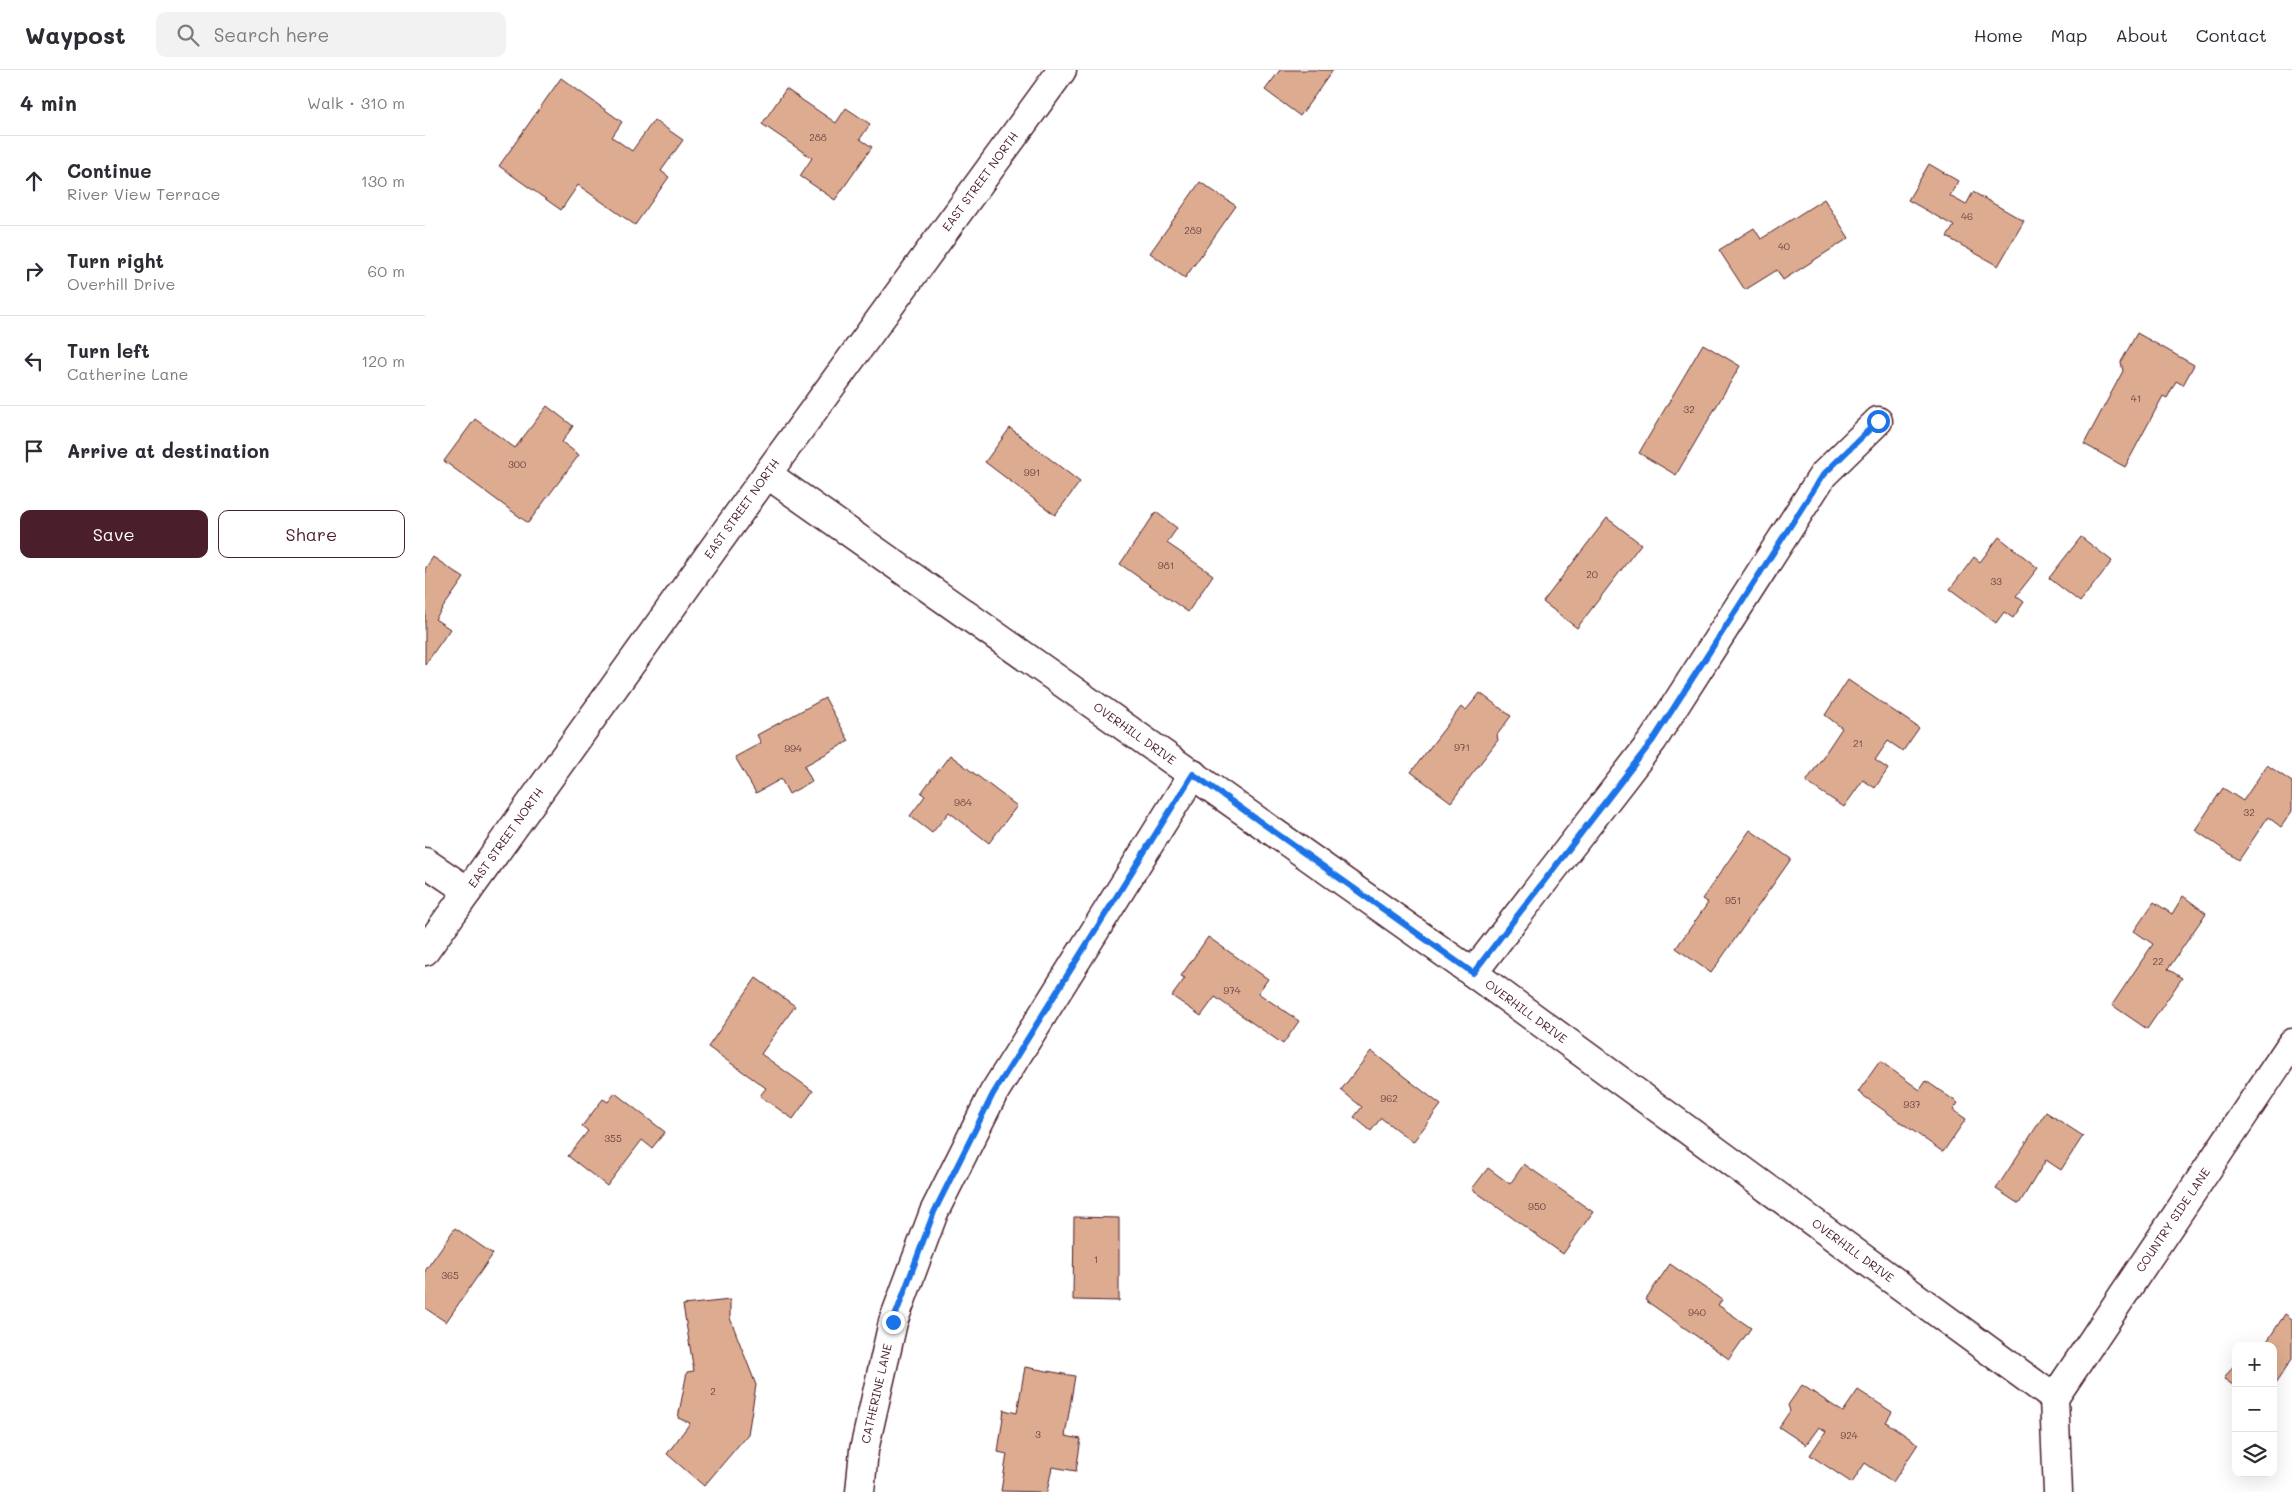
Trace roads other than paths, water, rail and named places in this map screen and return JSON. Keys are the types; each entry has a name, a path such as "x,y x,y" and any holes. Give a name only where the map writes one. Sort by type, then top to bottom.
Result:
{"street":[{"name":"EAST STREET NORTH","path":"425,951 767,474 1062,70"},
{"path":"1473,973 1653,740 1823,475 1878,421"},
{"name":"OVERHILL DRIVE","path":"767,474 1473,973 2054,1398"},
{"name":"CATHERINE LANE","path":"860,1492 864,1450 893,1322 934,1212 993,1094 1193,774"},
{"path":"425,862 468,891"},
{"name":"COUNTRY SIDE LANE","path":"2054,1398 2292,1043"},
{"path":"2054,1398 2058,1492"}]}
